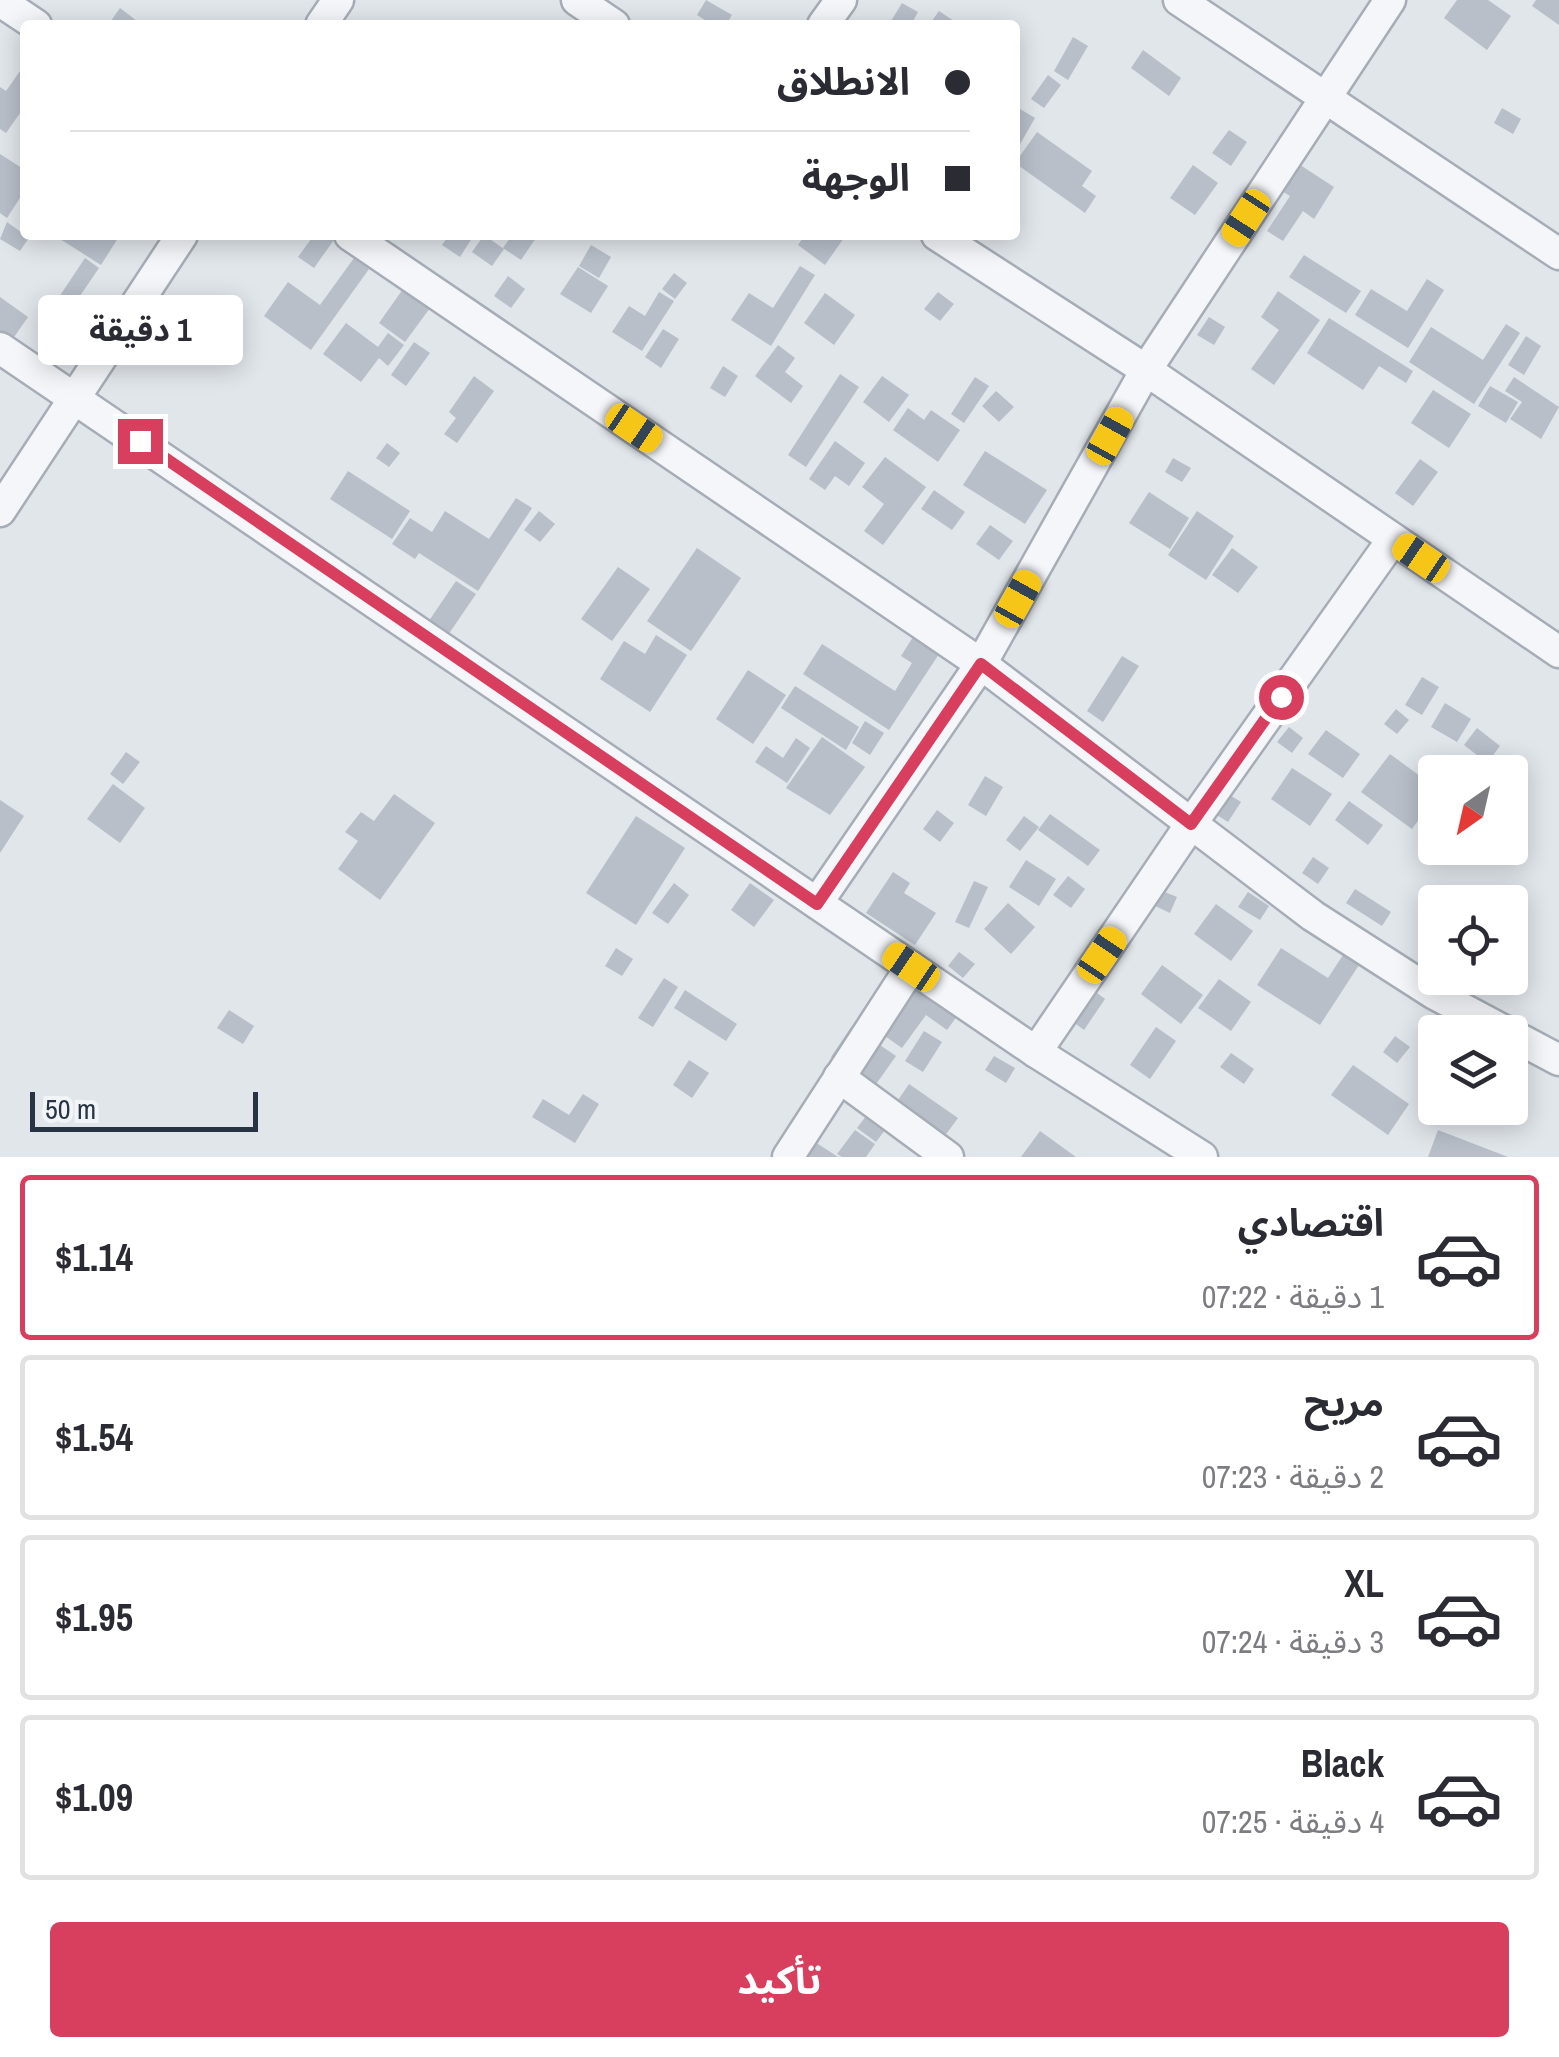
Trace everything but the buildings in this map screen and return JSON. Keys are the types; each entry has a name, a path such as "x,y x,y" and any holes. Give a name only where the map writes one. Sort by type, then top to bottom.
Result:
{"street":[{"path":"576,0 606,20"},
{"path":"1179,0 1559,254"},
{"path":"817,904 981,664 1146,370 1390,0"},
{"path":"0,1 28,20"},
{"path":"0,512 179,240"},
{"path":"357,240 981,664 1313,916 1473,1015"},
{"path":"945,240 1146,370 1559,652"},
{"path":"0,348 1036,1052 1202,1157"},
{"path":"1036,1052 1191,824 1394,539"},
{"path":"788,1157 911,967"},
{"path":"1528,1044 1559,1060"},
{"path":"839,1077 948,1157"}],"route":[{"path":"140,441 817,904 981,664 1191,824 1281,697"}]}
